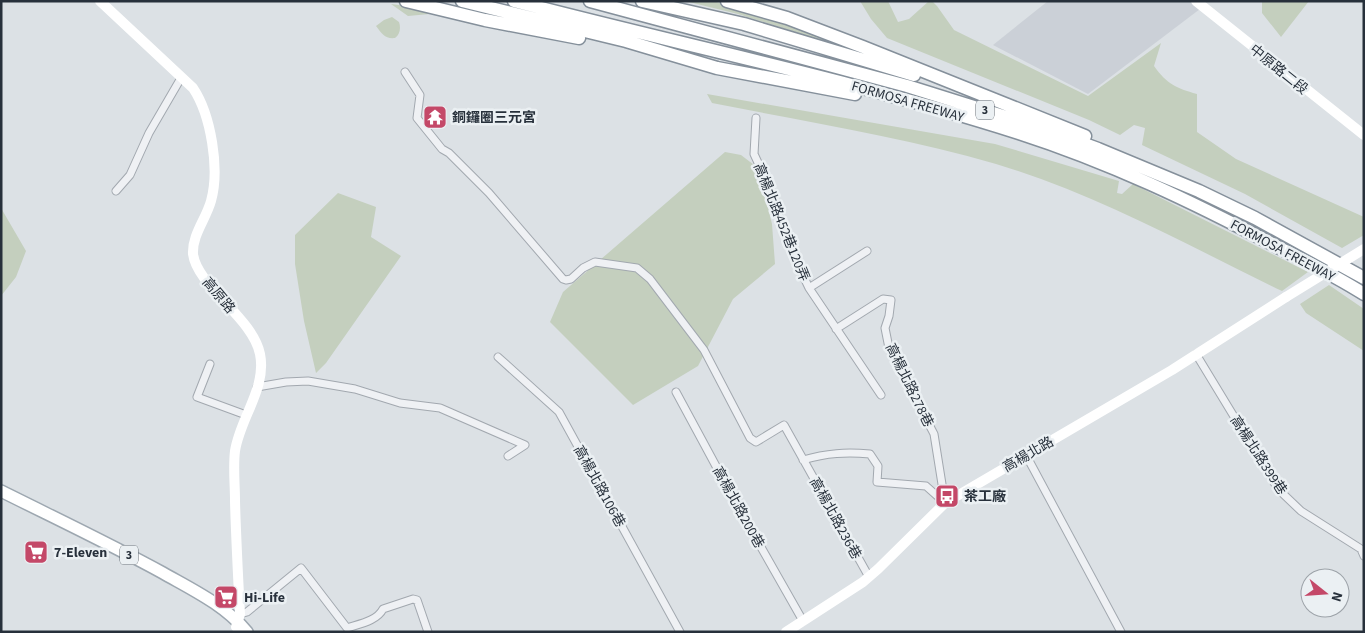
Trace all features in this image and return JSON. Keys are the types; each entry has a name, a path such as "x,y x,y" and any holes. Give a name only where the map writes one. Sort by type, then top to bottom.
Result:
{"highway":[{"path":"462,1 626,41 717,68 929,107"},
{"name":"FORMOSA FREEWAY","path":"514,1 826,78 1020,133 1157,185 1240,226 1364,294"},
{"name":"FORMOSA FREEWAY","path":"590,1 897,84 992,112 1098,149 1199,191 1255,218 1364,278"},
{"path":"642,1 744,24 975,93"},
{"path":"727,1 787,18 1104,144 1199,191"},
{"path":"409,2 485,20 667,54"}],"main road":[{"name":"3","path":"1,491 139,560 207,598 247,632"},
{"name":"3","path":"1,500 136,566 237,622"}],"street":[{"name":"高原路","path":"100,1 193,88 201,100 208,121 214,171 211,201 194,241 194,256 196,264 204,277 256,341 260,354 261,368 257,387 237,442 234,464 237,622"},
{"name":"中原路二段","path":"1196,1 1364,135"},
{"name":"高楊北路236巷","path":"405,72 420,94 417,118 442,149 449,153 489,193 563,279 571,279 583,268 595,262 637,268 650,279 704,350 750,438 756,442 784,424 869,577"},
{"path":"116,191 130,175 149,133 181,78"},
{"name":"高楊北路452巷120弄","path":"756,118 754,154 797,263 809,288 881,395"},
{"name":"高楊北路","path":"786,632 869,577 945,503 1172,370 1364,249"},
{"path":"809,288 867,251"},
{"name":"高楊北路278巷","path":"836,329 883,299 891,300 885,328 889,348 934,434 945,503"},
{"name":"高楊北路399巷","path":"1196,354 1278,489 1300,511 1332,529 1361,549 1364,556"},
{"name":"高楊北路106巷","path":"498,357 559,412 680,632"},
{"path":"210,364 197,397 246,415"},
{"path":"257,387 286,382 308,381 355,388 400,403 440,408 525,445 508,456"},
{"name":"高楊北路200巷","path":"676,392 803,621"},
{"path":"803,460 824,454 853,452 870,454 878,466 877,482 926,486 945,503"},
{"path":"1026,455 1120,632"},
{"path":"237,622 301,568 347,628 376,618 383,609 413,599 417,600 428,632"}],"shaded area":[{"path":"1048,1 1191,1 1200,9 1088,94 993,45"}],"green space":[{"path":"685,1 712,1 746,9 888,61 738,14"},
{"path":"860,1 888,1 898,22 909,19 929,1 932,1 954,30 1088,96 1161,43 1154,66 1172,85 1197,94 1197,132 1236,159 1364,217 1364,235 1342,248 1245,194 1142,145 1145,128 1134,125 1120,135 1089,120 887,38 871,19"},
{"path":"1262,1 1309,1 1281,37 1262,13"},
{"path":"391,4 421,8 440,13 408,16"},
{"path":"392,17 400,24 399,33 395,38 386,37 376,26"},
{"path":"707,94 995,144 1119,181 1117,193 1122,194 1133,184 1308,272 1282,291 1142,222 1033,176 961,154 926,146 855,130 712,103"},
{"path":"725,152 741,155 758,168 772,224 775,264 733,299 698,366 633,405 550,322 563,292"},
{"path":"338,193 376,207 371,237 401,256 326,363 316,373 304,321 295,264 295,235"},
{"path":"1,208 26,251 16,277 1,296"},
{"path":"1329,285 1364,309 1364,351 1306,313 1300,304"}],"place":[{"name":"銅鑼圈三元宮","path":"435,117"},
{"name":"茶工廠","path":"947,496"},
{"name":"7-Eleven","path":"36,552"},
{"name":"Hi-Life","path":"226,597"}]}
